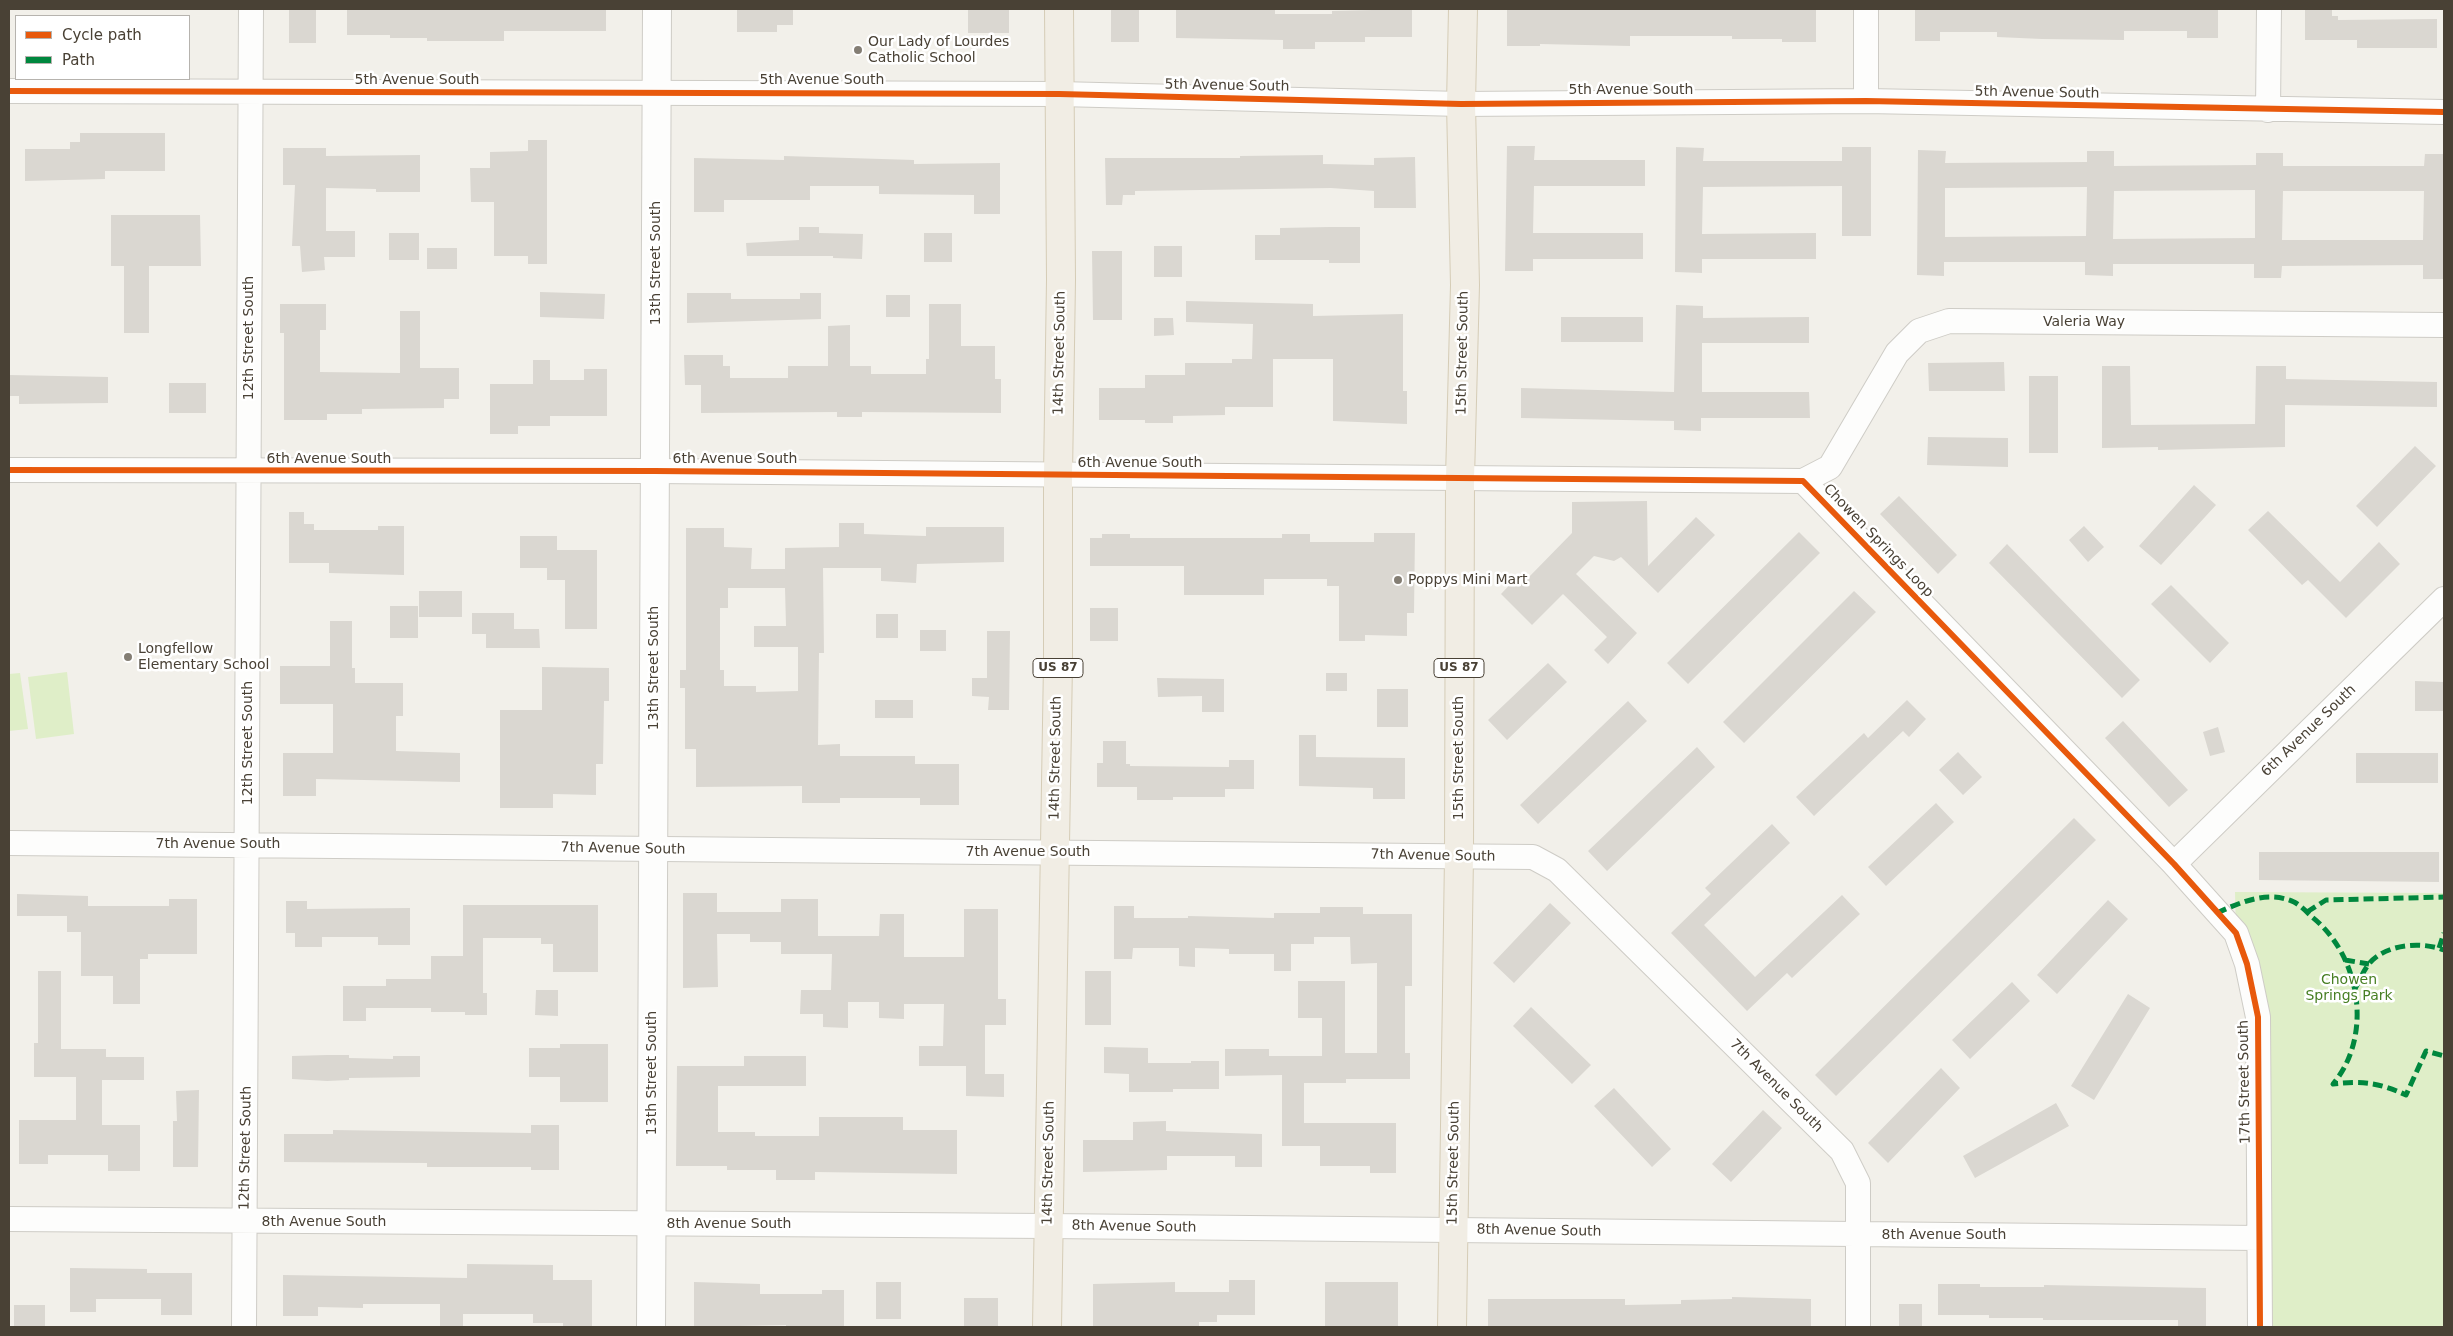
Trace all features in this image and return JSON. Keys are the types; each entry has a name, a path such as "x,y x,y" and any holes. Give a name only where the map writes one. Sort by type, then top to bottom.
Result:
{"main road":[{"name":"14th Street South","path":"1046,1327 1058,662 1061,280 1060,9"},
{"name":"15th Street South","path":"1452,1327 1459,856 1460,478 1465,285 1461,104 1463,9"}],"street":[{"name":"12th Street South","path":"244,1327 252,9"},
{"name":"13th Street South","path":"651,1327 657,9"},
{"path":"1866,9 1866,101"},
{"path":"2268,9 2268,110"},
{"name":"5th Avenue South","path":"9,91 1059,94 1461,104 1866,101 2444,112"},
{"name":"Valeria Way","path":"1803,481 1830,467 1897,353 1919,331 1949,321 2444,325"},
{"name":"6th Avenue South","path":"9,470 654,471 1460,478"},
{"name":"Chowen Springs Loop","path":"1460,478 1803,481 2174,864"},
{"name":"6th Avenue South","path":"2174,864 2444,599"},
{"name":"7th Avenue South","path":"9,843 1533,857 1557,870 1842,1151 1858,1183 1858,1327"},
{"name":"17th Street South","path":"2174,864 2236,933 2247,964 2258,1017 2260,1327"},
{"name":"8th Avenue South","path":"9,1219 1048,1226 2259,1238"}],"green space":[{"path":"67,672 74,734 36,739 28,677"},
{"path":"20,673 28,729 9,731 9,674"},
{"name":"Chowen Springs Park","path":"2235,892 2444,893 2444,1327 2260,1327 2258,1017 2236,933"}],"building":[{"path":"289,9 316,9 316,43 289,43"},
{"path":"347,9 606,9 606,31 504,31 504,41 427,41 427,38 390,38 390,35 347,35"},
{"path":"737,9 793,9 793,25 777,25 777,32 737,32"},
{"path":"968,9 1009,9 1009,33 968,33"},
{"path":"1111,9 1139,9 1139,42 1111,42"},
{"path":"1176,9 1275,9 1275,14 1332,14 1332,11 1412,9 1412,37 1365,37 1365,42 1315,42 1315,49 1283,49 1283,40 1176,38"},
{"path":"1507,9 1816,9 1816,42 1782,42 1782,39 1732,39 1732,36 1630,36 1630,46 1540,44 1540,46 1507,46"},
{"path":"1915,9 2218,9 2218,38 2187,38 2187,31 2124,31 2124,40 2042,39 1997,37 1997,32 1940,32 1940,41 1915,41"},
{"path":"2305,9 2332,9 2332,16 2338,16 2338,20 2437,19 2437,48 2357,48 2357,40 2305,40"},
{"path":"80,133 165,133 165,171 105,171 105,179 25,181 25,149 70,149 70,142 80,142"},
{"path":"528,140 547,140 547,264 528,264 528,256 494,256 494,202 471,202 470,168 490,168 490,152 528,151"},
{"path":"1507,146 1535,146 1534,160 1645,160 1645,186 1534,186 1533,233 1643,233 1643,259 1533,259 1533,271 1505,271"},
{"path":"1676,147 1704,148 1703,161 1842,161 1842,147 1871,147 1871,236 1842,236 1842,186 1703,187 1702,234 1816,233 1816,259 1702,259 1702,273 1675,272"},
{"path":"283,148 326,148 326,156 420,155 420,192 376,192 376,189 326,188 326,231 355,231 355,257 324,257 325,270 302,272 300,246 292,246 295,185 283,185"},
{"path":"1918,150 1946,151 1945,163 2087,162 2087,151 2114,151 2114,166 2256,165 2256,153 2283,153 2283,166 2424,166 2425,154 2444,154 2444,279 2423,279 2423,265 2282,266 2281,278 2254,278 2254,264 2113,264 2113,276 2085,275 2085,262 1944,262 1944,276 1917,275","holes":["2087,187 2086,236 1945,237 1945,188","2255,190 2255,238 2113,239 2114,191","2283,191 2424,191 2423,240 2282,240"]},
{"path":"1323,155 1323,164 1374,165 1374,158 1415,157 1416,208 1374,208 1374,191 1331,188 1135,191 1135,195 1123,195 1122,205 1106,205 1105,158 1240,158 1240,156"},
{"path":"784,156 914,160 914,164 1000,163 1000,214 974,214 974,195 879,194 879,186 810,186 810,200 724,200 724,212 694,212 694,158 784,160"},
{"path":"111,215 200,215 201,266 149,266 149,333 124,333 124,266 111,266"},
{"path":"799,227 819,227 819,233 863,234 862,259 833,258 833,256 747,256 746,243 799,240"},
{"path":"1360,227 1360,263 1329,263 1329,260 1255,260 1255,235 1280,235 1280,228"},
{"path":"389,233 419,233 419,260 389,260"},
{"path":"924,233 952,233 952,262 924,262"},
{"path":"1154,246 1182,246 1182,277 1154,277"},
{"path":"427,248 457,248 457,269 427,269"},
{"path":"1092,251 1122,251 1122,320 1093,320"},
{"path":"540,292 605,294 604,319 540,317"},
{"path":"687,293 731,293 731,299 800,299 800,293 821,293 821,319 687,323"},
{"path":"886,295 910,295 910,317 886,317"},
{"path":"1186,301 1313,304 1313,316 1403,314 1403,391 1407,391 1407,424 1333,421 1333,359 1273,359 1273,407 1225,407 1225,415 1173,416 1173,423 1145,423 1145,420 1099,420 1099,388 1145,388 1145,375 1185,375 1185,363 1232,363 1232,359 1252,359 1253,324 1186,322"},
{"path":"280,304 326,304 326,330 320,330 320,372 400,373 400,311 420,311 420,368 459,368 459,399 444,399 444,408 362,409 362,414 327,414 327,420 284,420 284,333 280,333"},
{"path":"929,304 961,304 961,346 995,346 995,379 1001,379 1001,413 862,412 862,417 837,417 837,412 701,413 701,385 685,385 684,355 723,355 723,366 730,366 730,378 788,378 788,366 828,366 828,326 850,325 850,366 871,366 871,374 926,374 926,359 929,359"},
{"path":"1676,305 1703,306 1703,318 1809,317 1809,343 1702,343 1702,392 1809,392 1810,418 1701,418 1701,431 1674,430 1674,421 1521,418 1521,388 1674,392"},
{"path":"1561,317 1643,317 1643,342 1561,342"},
{"path":"1154,318 1173,318 1174,335 1154,336"},
{"path":"533,360 550,360 550,380 584,380 584,369 607,369 607,416 550,416 550,426 518,426 518,434 490,434 490,384 533,384"},
{"path":"2004,362 2005,391 1929,391 1928,363"},
{"path":"2102,366 2130,366 2131,425 2255,424 2256,366 2286,366 2286,379 2437,382 2437,407 2285,405 2285,447 2158,450 2158,447 2102,448"},
{"path":"9,375 108,377 108,403 19,404 19,396 9,396"},
{"path":"2029,376 2058,376 2058,453 2029,453"},
{"path":"169,383 206,383 206,413 169,413"},
{"path":"1928,437 2008,438 2008,467 1927,465"},
{"path":"2415,446 2436,466 2377,527 2356,506"},
{"path":"2194,485 2216,505 2161,565 2139,546"},
{"path":"1899,496 1957,555 1938,574 1880,514"},
{"path":"1647,501 1648,566 1696,517 1715,535 1658,593 1621,557 1614,561 1594,556 1576,574 1637,633 1608,664 1594,650 1607,637 1563,594 1532,625 1501,594 1522,572 1528,578 1572,533 1572,502"},
{"path":"2268,511 2340,582 2379,542 2400,564 2346,618 2308,580 2302,585 2248,530"},
{"path":"289,512 304,512 304,524 314,524 314,530 378,530 378,526 404,526 404,575 329,573 329,563 289,563"},
{"path":"839,523 864,523 864,534 926,536 926,527 1004,527 1004,562 917,564 916,583 881,581 881,568 823,568 824,653 819,653 818,745 840,744 840,756 915,756 915,764 959,764 959,805 920,805 920,798 840,798 840,803 802,803 802,786 696,787 696,749 685,749 685,688 680,688 680,670 686,670 686,528 724,528 724,547 752,548 751,569 785,569 785,548 839,547","holes":["728,588 785,588 786,626 754,626 754,647 798,647 798,691 756,692 756,686 724,686 724,670 720,670 720,608 728,608"]},
{"path":"2084,526 2104,547 2088,562 2069,540"},
{"path":"1799,532 1820,553 1688,684 1667,663"},
{"path":"1374,533 1415,533 1414,613 1407,613 1407,636 1365,635 1365,641 1339,641 1339,586 1327,586 1327,579 1264,579 1264,595 1184,595 1184,566 1090,566 1090,538 1102,538 1102,534 1130,534 1130,538 1282,538 1282,534 1310,534 1310,542 1374,542"},
{"path":"520,536 557,536 557,550 597,550 597,629 565,629 565,580 547,580 547,568 520,568"},
{"path":"2007,544 2140,680 2122,698 1989,563"},
{"path":"2171,585 2229,643 2210,663 2151,604"},
{"path":"419,591 462,591 462,617 419,617"},
{"path":"1854,591 1876,612 1744,743 1723,722"},
{"path":"390,606 418,606 418,638 390,638"},
{"path":"1090,608 1118,608 1118,641 1090,641"},
{"path":"472,613 514,613 514,629 539,629 540,648 486,648 486,634 472,634"},
{"path":"876,614 898,614 898,638 876,638"},
{"path":"330,621 352,621 352,668 355,668 355,683 403,683 403,716 396,716 396,751 460,753 460,782 316,779 316,796 283,796 283,753 333,753 333,704 280,704 280,666 330,666"},
{"path":"920,630 946,630 946,651 920,651"},
{"path":"987,631 1010,631 1009,710 988,710 989,697 972,696 972,678 987,678"},
{"path":"1548,663 1567,682 1507,740 1488,720"},
{"path":"542,667 609,668 609,701 604,701 603,764 596,764 596,795 553,794 553,808 500,808 500,710 542,710"},
{"path":"1326,673 1347,673 1347,691 1326,691"},
{"path":"1157,678 1224,679 1224,712 1202,712 1202,696 1158,697"},
{"path":"2415,681 2444,682 2444,711 2415,711"},
{"path":"1377,689 1408,689 1408,727 1377,727"},
{"path":"875,700 913,700 913,718 875,718"},
{"path":"1907,700 1926,719 1909,737 1903,731 1814,816 1796,797 1864,733 1868,738"},
{"path":"1628,701 1647,721 1538,824 1520,805"},
{"path":"2123,721 2188,790 2169,807 2105,738"},
{"path":"2218,727 2225,752 2210,756 2203,732"},
{"path":"1299,735 1316,735 1316,757 1405,758 1405,799 1373,799 1373,788 1299,786"},
{"path":"1103,741 1126,741 1126,764 1130,764 1130,766 1229,767 1229,760 1254,760 1254,789 1225,789 1225,797 1173,797 1173,800 1137,800 1137,787 1097,787 1097,763 1103,763"},
{"path":"1697,747 1715,767 1607,871 1588,851"},
{"path":"1958,752 1982,777 1963,795 1939,770"},
{"path":"2356,753 2438,753 2438,783 2356,783"},
{"path":"1936,803 1954,822 1886,886 1868,867"},
{"path":"2074,818 2096,840 1836,1096 1815,1075"},
{"path":"1772,824 1790,843 1704,925 1755,977 1842,895 1860,914 1792,978 1787,973 1747,1011 1671,933 1711,894 1705,888"},
{"path":"2259,852 2439,852 2439,882 2259,880"},
{"path":"683,893 717,893 717,912 781,912 781,899 818,899 818,936 879,936 880,914 904,914 904,957 964,957 964,909 998,909 998,999 1006,999 1006,1025 985,1025 985,1074 1004,1074 1004,1097 966,1096 966,1066 919,1066 919,1046 943,1046 944,1004 904,1004 904,1019 879,1018 879,1002 848,1002 848,1028 823,1027 823,1014 800,1014 801,990 831,990 832,954 781,954 781,942 750,942 750,934 717,934 718,987 683,988"},
{"path":"17,894 88,896 88,906 169,906 169,899 197,899 197,954 148,954 148,959 140,959 140,1004 113,1004 113,976 81,976 81,932 67,932 67,916 17,916"},
{"path":"2108,900 2128,919 2057,994 2037,975"},
{"path":"286,901 307,901 307,909 410,908 410,945 378,945 378,937 322,937 322,947 295,947 295,933 286,933"},
{"path":"1550,903 1571,923 1514,983 1493,963"},
{"path":"463,905 598,905 598,972 553,972 553,944 541,944 541,938 483,938 483,993 487,993 487,1015 465,1015 465,1012 431,1012 431,1008 366,1008 366,1021 343,1021 343,986 386,986 386,979 431,979 431,956 463,956"},
{"path":"1114,906 1134,906 1134,918 1188,918 1188,916 1274,918 1274,913 1320,913 1320,907 1363,907 1363,914 1412,914 1412,986 1405,986 1405,1053 1410,1053 1410,1079 1346,1079 1346,1083 1304,1083 1304,1123 1396,1123 1396,1173 1370,1173 1370,1166 1320,1166 1320,1146 1282,1146 1282,1075 1225,1076 1225,1049 1269,1049 1269,1056 1322,1056 1322,1018 1298,1018 1298,981 1345,981 1345,1053 1377,1053 1377,963 1351,964 1350,937 1314,937 1314,944 1291,944 1291,971 1274,971 1274,954 1229,954 1229,949 1195,948 1195,967 1179,966 1179,948 1133,948 1132,959 1114,959"},
{"path":"38,971 61,971 61,1049 106,1049 106,1057 144,1057 144,1080 102,1080 102,1125 140,1125 140,1171 108,1171 108,1155 48,1155 48,1164 19,1164 19,1120 76,1120 76,1077 34,1077 34,1043 38,1043"},
{"path":"1085,971 1111,971 1111,1025 1085,1025"},
{"path":"2012,982 2030,1001 1970,1059 1952,1040"},
{"path":"536,990 558,990 558,1016 535,1015"},
{"path":"2128,994 2150,1008 2094,1100 2071,1086"},
{"path":"1531,1007 1591,1065 1572,1084 1513,1026"},
{"path":"560,1044 608,1044 608,1102 560,1102 560,1077 529,1077 529,1048 560,1048"},
{"path":"1104,1047 1148,1048 1148,1063 1219,1061 1219,1089 1173,1089 1173,1092 1129,1092 1129,1074 1104,1073"},
{"path":"349,1055 349,1058 393,1059 393,1056 420,1056 420,1077 349,1078 349,1080 327,1081 292,1079 292,1056"},
{"path":"744,1056 806,1056 806,1086 718,1086 718,1132 755,1132 755,1136 819,1136 819,1117 903,1117 903,1130 957,1130 957,1174 815,1172 815,1180 776,1180 776,1170 727,1170 727,1166 676,1166 677,1066 744,1066"},
{"path":"1941,1068 1960,1088 1888,1163 1868,1143"},
{"path":"1614,1088 1671,1149 1652,1167 1594,1106"},
{"path":"199,1090 198,1167 173,1167 173,1121 177,1121 176,1091"},
{"path":"2056,1103 2069,1126 1975,1178 1963,1156"},
{"path":"1763,1110 1782,1128 1731,1182 1712,1164"},
{"path":"1166,1121 1166,1131 1262,1134 1262,1167 1235,1167 1235,1156 1167,1156 1167,1170 1083,1172 1083,1140 1133,1140 1133,1122"},
{"path":"531,1125 559,1125 559,1170 531,1170 531,1167 427,1167 427,1163 284,1162 284,1134 333,1134 333,1130 531,1133"},
{"path":"467,1264 553,1265 553,1280 592,1280 592,1327 563,1327 563,1323 533,1323 533,1314 463,1314 463,1327 440,1327 440,1304 363,1304 363,1308 318,1307 318,1316 283,1316 283,1275 467,1278"},
{"path":"70,1268 147,1269 147,1273 192,1273 192,1315 161,1315 161,1299 96,1299 96,1312 70,1312"},
{"path":"1229,1280 1255,1280 1255,1315 1217,1315 1217,1322 1199,1322 1199,1327 1093,1327 1093,1284 1175,1282 1175,1292 1229,1292"},
{"path":"694,1282 760,1284 760,1294 822,1294 822,1290 844,1290 844,1327 786,1327 786,1325 694,1327"},
{"path":"876,1282 901,1282 901,1319 876,1319"},
{"path":"1325,1282 1398,1282 1398,1327 1325,1327"},
{"path":"1938,1284 1980,1284 1980,1287 2044,1287 2044,1285 2206,1288 2206,1327 2178,1327 2178,1320 2043,1320 2043,1318 1989,1318 1989,1315 1938,1315"},
{"path":"1732,1297 1811,1299 1811,1327 1488,1327 1488,1299 1625,1299 1625,1305 1681,1304 1681,1300 1732,1299"},
{"path":"964,1298 998,1298 998,1327 964,1327"},
{"path":"1899,1304 1922,1304 1922,1327 1899,1327"},
{"path":"14,1305 45,1305 45,1327 14,1327"}],"marked path":[{"path":"2217,913 2236,905 2265,897 2274,897 2294,902 2328,933 2341,952 2351,974 2356,996 2357,1020 2354,1043 2346,1064 2333,1084 2378,1085 2406,1095 2426,1051 2444,1056"},
{"path":"2307,912 2326,900 2444,897"},
{"path":"2439,948 2444,933"},
{"path":"2355,989 2368,965 2383,953 2403,946 2414,945 2444,950"},
{"path":"2345,960 2369,964"}],"cycle path":[{"path":"9,91 1059,94 1461,104 1866,101 2444,112"},
{"path":"9,470 654,471 1803,481 2174,864 2236,933 2247,964 2258,1017 2260,1327"}],"place":[{"name":"Our Lady of Lourdes Catholic School","path":"858,50"},
{"name":"Poppys Mini Mart","path":"1398,580"},
{"name":"Longfellow Elementary School","path":"128,657"}]}
